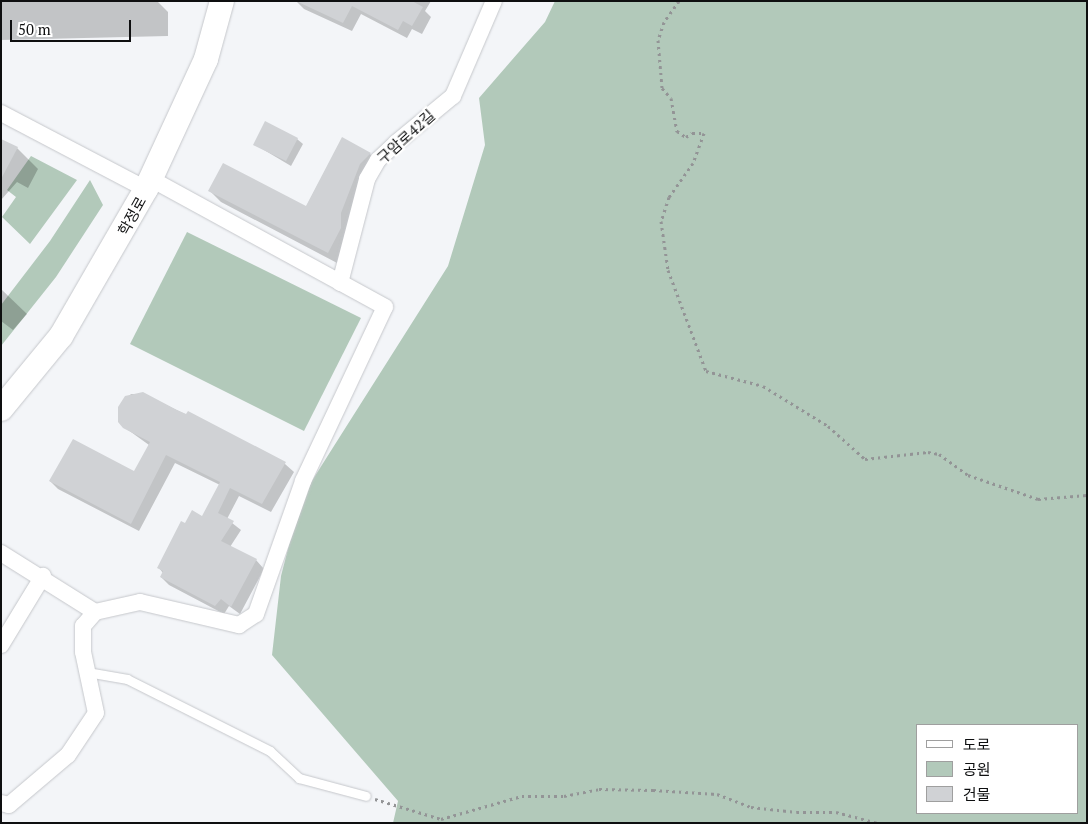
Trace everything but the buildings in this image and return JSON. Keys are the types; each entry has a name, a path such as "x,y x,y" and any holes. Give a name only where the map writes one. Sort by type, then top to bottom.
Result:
{"main road":[{"name":"학정로","path":"1,409 61,336 149,184 206,60 222,1"}],"street":[{"name":"구암로42길","path":"340,283 367,179 378,160 453,96 494,1"},
{"path":"1,113 149,184 385,307 303,481 256,614 239,625 140,602 95,612 83,626 83,652 96,713 68,755 5,804 1,819"},
{"path":"1,552 43,576 95,612"},
{"path":"1,645 43,576"}],"lane":[{"path":"87,672 136,684 270,751 299,778 366,796"}],"path":[{"path":"679,1 664,22 658,40 662,88 671,98 677,131 686,137 692,133 704,133 693,162 669,197 661,221 668,270 706,371 763,386 828,426 865,459 928,452 939,454 968,474 1038,499 1087,495"},
{"path":"366,796 440,819 522,796 564,796 599,789 653,790 717,794 760,809 836,812 878,823"}],"green space":[{"path":"555,1 1087,1 1087,823 393,823 398,801 272,655 281,576 301,498 448,266 485,145 479,98 545,22"},
{"path":"31,156 77,180 30,244 2,217 16,197 7,190"},
{"path":"90,180 103,205 56,277 1,346 1,305 50,241"},
{"path":"187,232 361,318 304,431 130,344"}]}
